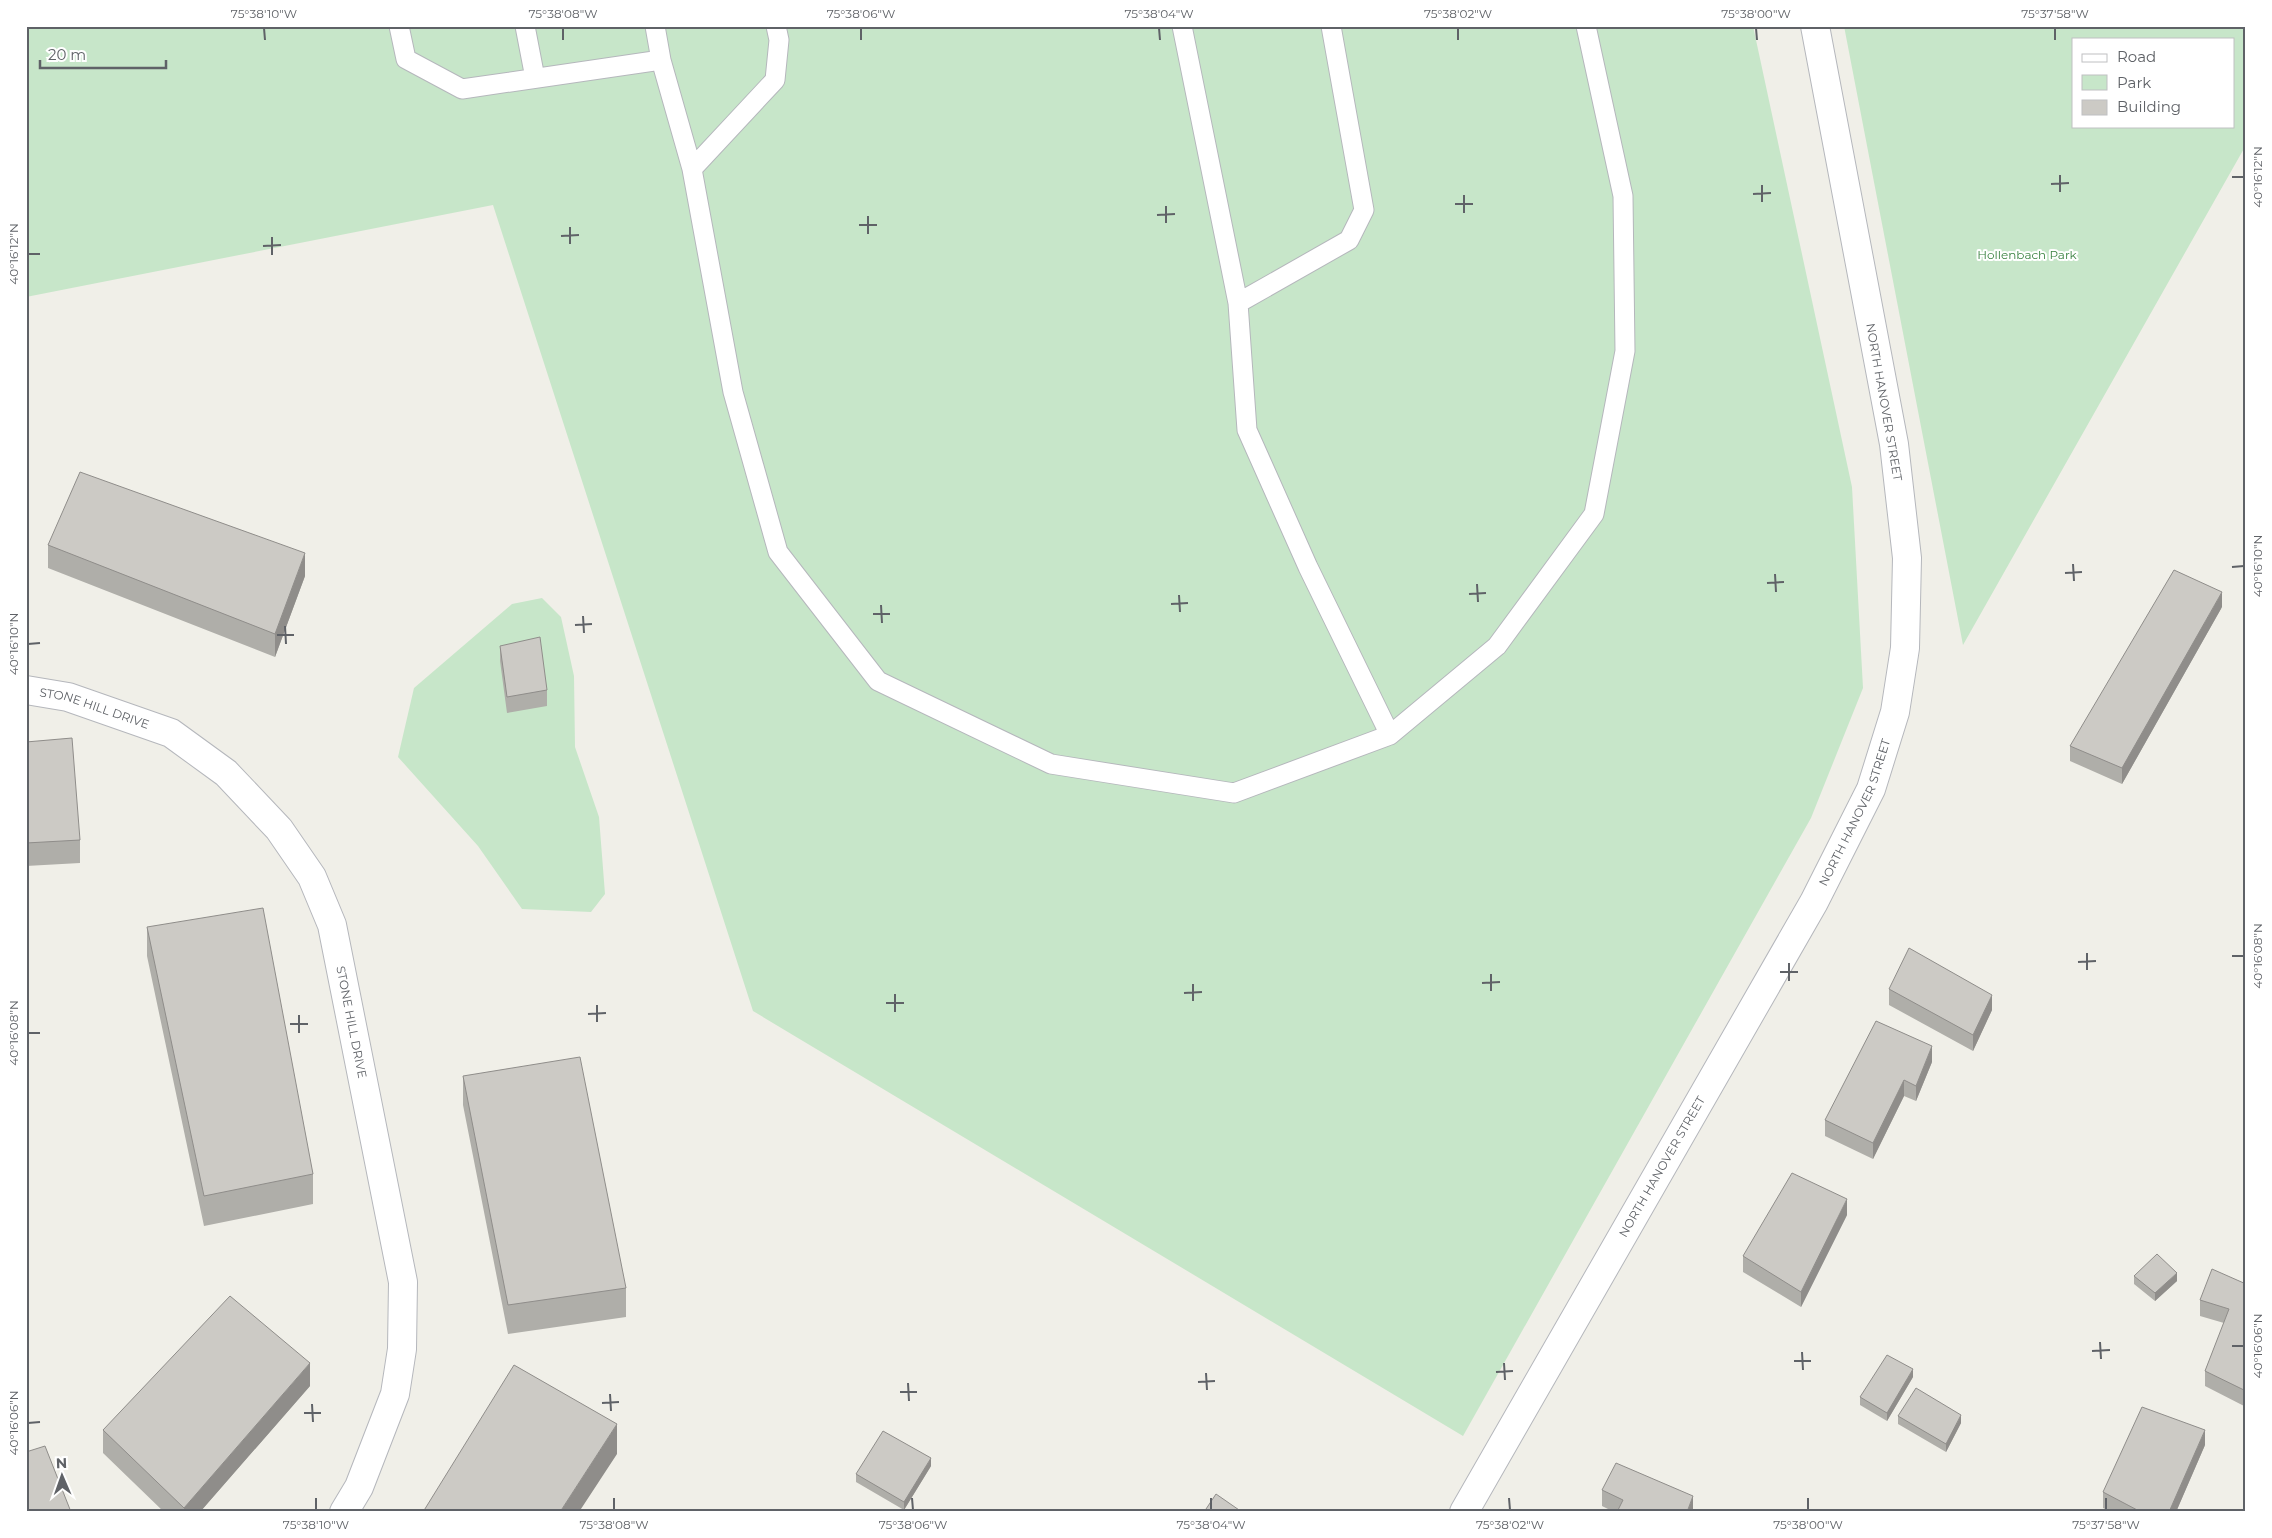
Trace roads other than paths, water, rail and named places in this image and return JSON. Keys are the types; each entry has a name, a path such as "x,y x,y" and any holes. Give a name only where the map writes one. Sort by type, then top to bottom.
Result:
{"street":[{"name":"NORTH HANOVER STREET","path":"1464,1512 1814,902 1870,790 1895,712 1905,648 1907,558 1892,435 1815,26"},
{"name":"STONE HILL DRIVE","path":"26,690 68,697 171,733 226,772 279,829 312,877 332,924 403,1282 402,1349 395,1394 359,1487 344,1512"}],"lane":[{"path":"399,26 406,60 462,89 661,60"},
{"path":"525,26 535,78"},
{"path":"655,26 661,60 692,169 733,392 778,552 878,681 1050,764 1234,794 1390,735 1496,646 1594,514 1625,351 1623,196 1586,26"},
{"path":"692,169 775,80 779,40 776,26"},
{"path":"1182,26 1238,303 1247,430 1308,567 1390,735"},
{"path":"1238,303 1349,240 1364,210 1330,26"}],"park label":[{"name":"Hollenbach Park","path":"2027,255"}]}
